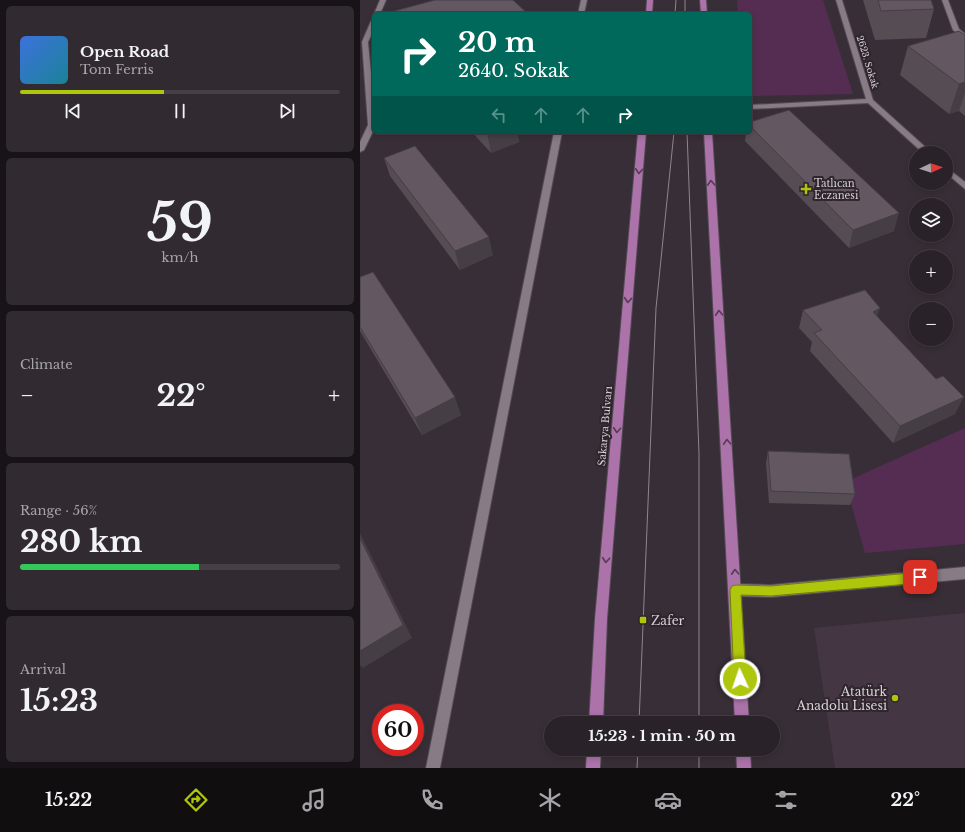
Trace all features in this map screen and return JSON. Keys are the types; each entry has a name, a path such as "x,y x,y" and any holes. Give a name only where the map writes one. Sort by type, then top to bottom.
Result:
{"main road":[{"path":"649,12 650,0"},
{"path":"703,0 704,12"},
{"name":"Sakarya Bulvarı","path":"596,716 601,619 642,134"},
{"path":"708,134 736,590 742,716"},
{"path":"593,768 594,756"},
{"path":"743,756 744,768"}],"street":[{"path":"378,12 384,0"},
{"path":"581,12 584,0"},
{"name":"2623. Sokak","path":"839,0 870,101 920,146"},
{"path":"945,0 956,30 965,37"},
{"path":"360,150 372,125 365,42 372,26"},
{"path":"752,107 870,101"},
{"path":"433,768 558,134"},
{"path":"953,175 965,186"},
{"path":"736,590 771,591 965,573"}],"shaded area":[{"path":"737,0 823,0 853,94 752,96 752,12 738,12"},
{"path":"965,428 965,544 865,553 845,482"},
{"name":"Atatürk Anadolu Lisesi","path":"965,613 965,768 835,768 814,628"}],"building":[{"path":"435,0 513,0 526,12 390,12"},
{"path":"878,0 931,0 934,9 881,11"},
{"path":"959,31 965,35 965,82 959,84 908,46"},
{"path":"789,110 899,213 853,230 752,128 752,121"},
{"path":"415,146 489,237 455,251 384,158"},
{"path":"373,272 455,397 415,418 360,327 360,277"},
{"path":"865,290 880,308 873,312 936,379 943,376 964,397 900,426 814,333 822,330 803,310"},
{"path":"768,451 849,454 855,494 771,491"},
{"path":"360,538 403,625 360,651"}],"tram line":[{"path":"675,12 676,0"},
{"path":"685,0 685,12"},
{"path":"639,716 656,308 674,134"},
{"path":"687,134 699,454 699,716"},
{"path":"637,768 638,756"},
{"path":"699,756 699,768"}],"place":[{"name":"Tatlıcan Eczanesi","path":"806,189"},
{"name":"Zafer","path":"643,620"},
{"name":"Atatürk Anadolu Lisesi","path":"895,698"}],"route":[{"path":"740,679 736,590 771,591 920,577"}]}
